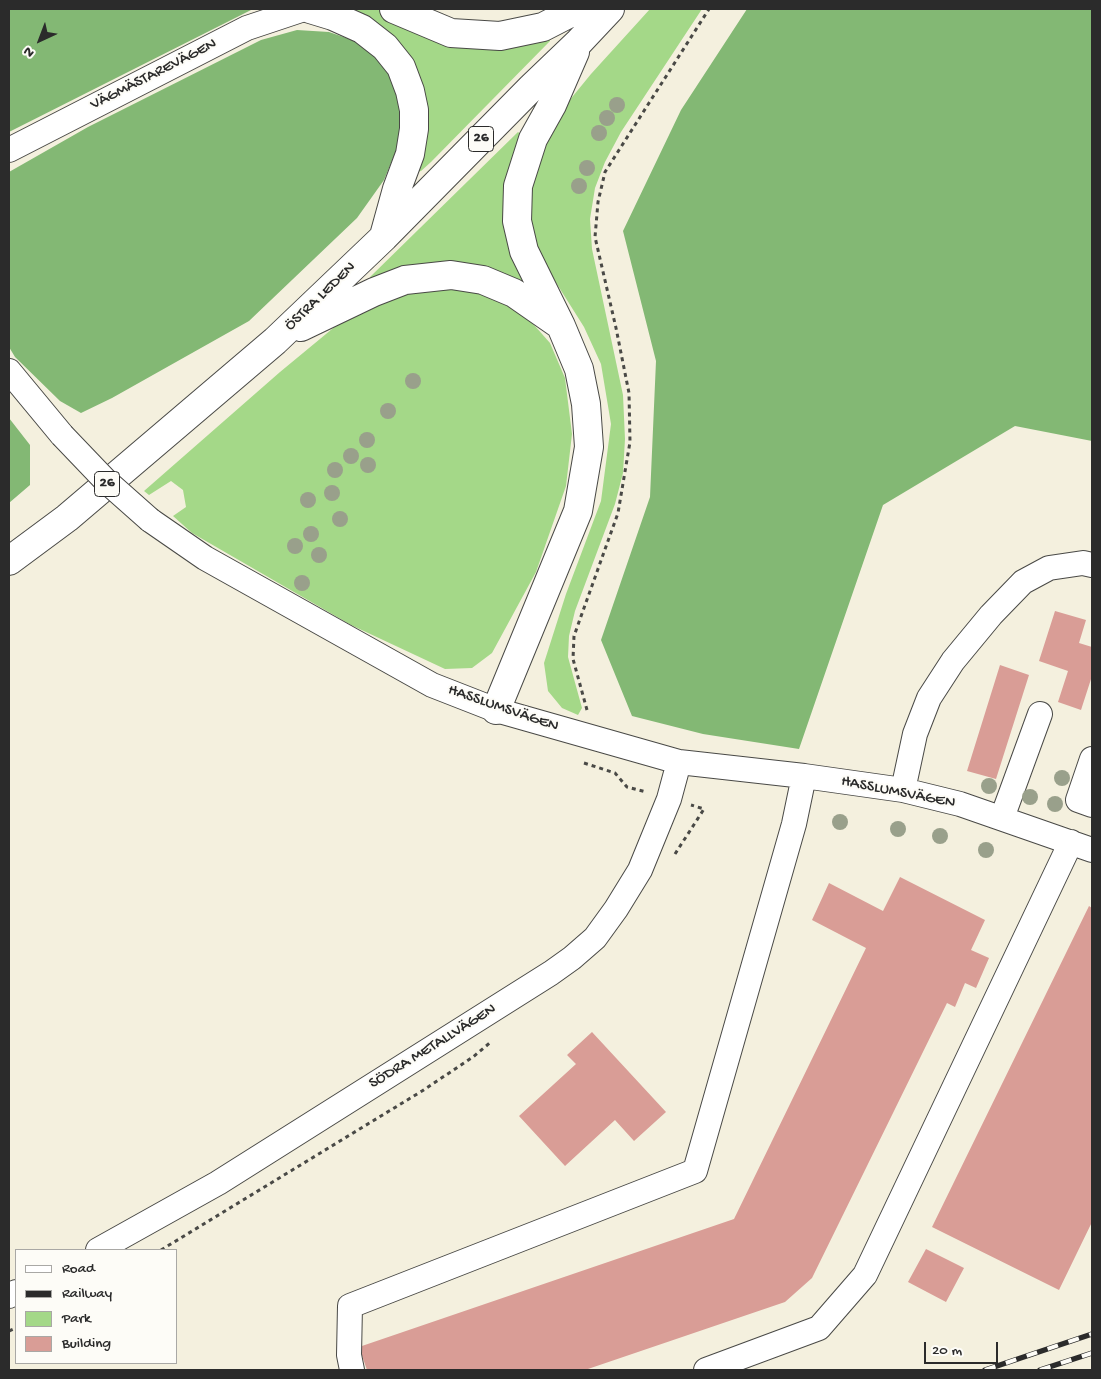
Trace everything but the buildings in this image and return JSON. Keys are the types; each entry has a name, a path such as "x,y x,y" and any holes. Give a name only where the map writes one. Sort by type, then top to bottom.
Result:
{"highway":[{"path":"310,9 334,16 362,29 385,47 401,67 410,91 414,110 414,129 410,154 384,237"},
{"path":"394,9 451,33 500,36 543,27 578,9"},
{"name":"ÖSTRA LEDEN","path":"9,561 67,518 275,341 384,237 610,9"},
{"path":"496,710 578,511 589,447 586,404 580,369 524,251 517,221 518,186 533,140 552,105 579,42"},
{"path":"275,341 346,305 405,280 451,275 483,280 514,293 561,326"}],"street":[{"name":"VÄGMÄSTAREVÄGEN","path":"9,150 247,28 304,9"},
{"name":"HASSLUMSVÄGEN","path":"9,371 62,435 106,481 150,520 206,558 429,695 496,710 679,762 804,776 903,790 960,804 1082,846"},
{"path":"903,790 915,734 929,698 953,661 984,623 1024,582 1049,568 1083,563 1092,564"},
{"path":"1002,818 1040,714"},
{"path":"1092,759 1078,800 1092,805"},
{"name":"SÖDRA METALLVÄGEN","path":"100,1249 218,1183 551,974 572,958 595,938 640,870 670,799 679,762"},
{"path":"352,1370 349,1355 350,1306 695,1171 794,824 804,776"},
{"path":"706,1370 820,1328 865,1275 1082,846"}],"path":[{"path":"588,715 573,659 574,636 618,513 630,442 629,394 595,237 598,202 605,172 709,9"},
{"path":"582,762 615,773 627,787"},
{"path":"163,1249 422,1091 473,1057 493,1040"}],"green space":[{"path":"9,9 253,9 9,132"},
{"path":"341,9 376,9 388,14 550,37 550,41 431,162 421,171 417,172 425,100 421,80 410,59"},
{"path":"650,9 702,9 621,132 605,162 595,188 590,219 592,249 623,395 625,439 623,473 615,504 575,611 569,636 568,657 582,708 578,715 562,708 548,691 544,663 566,594 601,501 611,424 601,364 584,327 536,246 530,213 533,172 544,141 564,107"},
{"path":"747,9 1092,9 1092,441 1015,426 883,505 799,749 703,734 632,716 601,640 650,497 656,361 623,231 681,110"},
{"path":"297,30 329,32 358,42 379,58 394,79 401,105 400,141 384,180 357,218 249,321 112,398 81,413 60,401 15,357 9,347 9,172 88,127 261,40"},
{"path":"518,132 522,135 528,286 371,280 370,277"},
{"path":"427,288 465,288 501,299 527,317 550,343 565,378 572,434 566,486 536,572 492,653 472,668 445,669 351,625 192,533 173,516 186,507 183,490 171,481 149,495 144,491 280,372 349,315 388,296"},
{"path":"9,418 30,445 30,485 9,503"}],"railway":[{"path":"985,1370 1092,1334"},
{"path":"1040,1370 1092,1353"}]}
